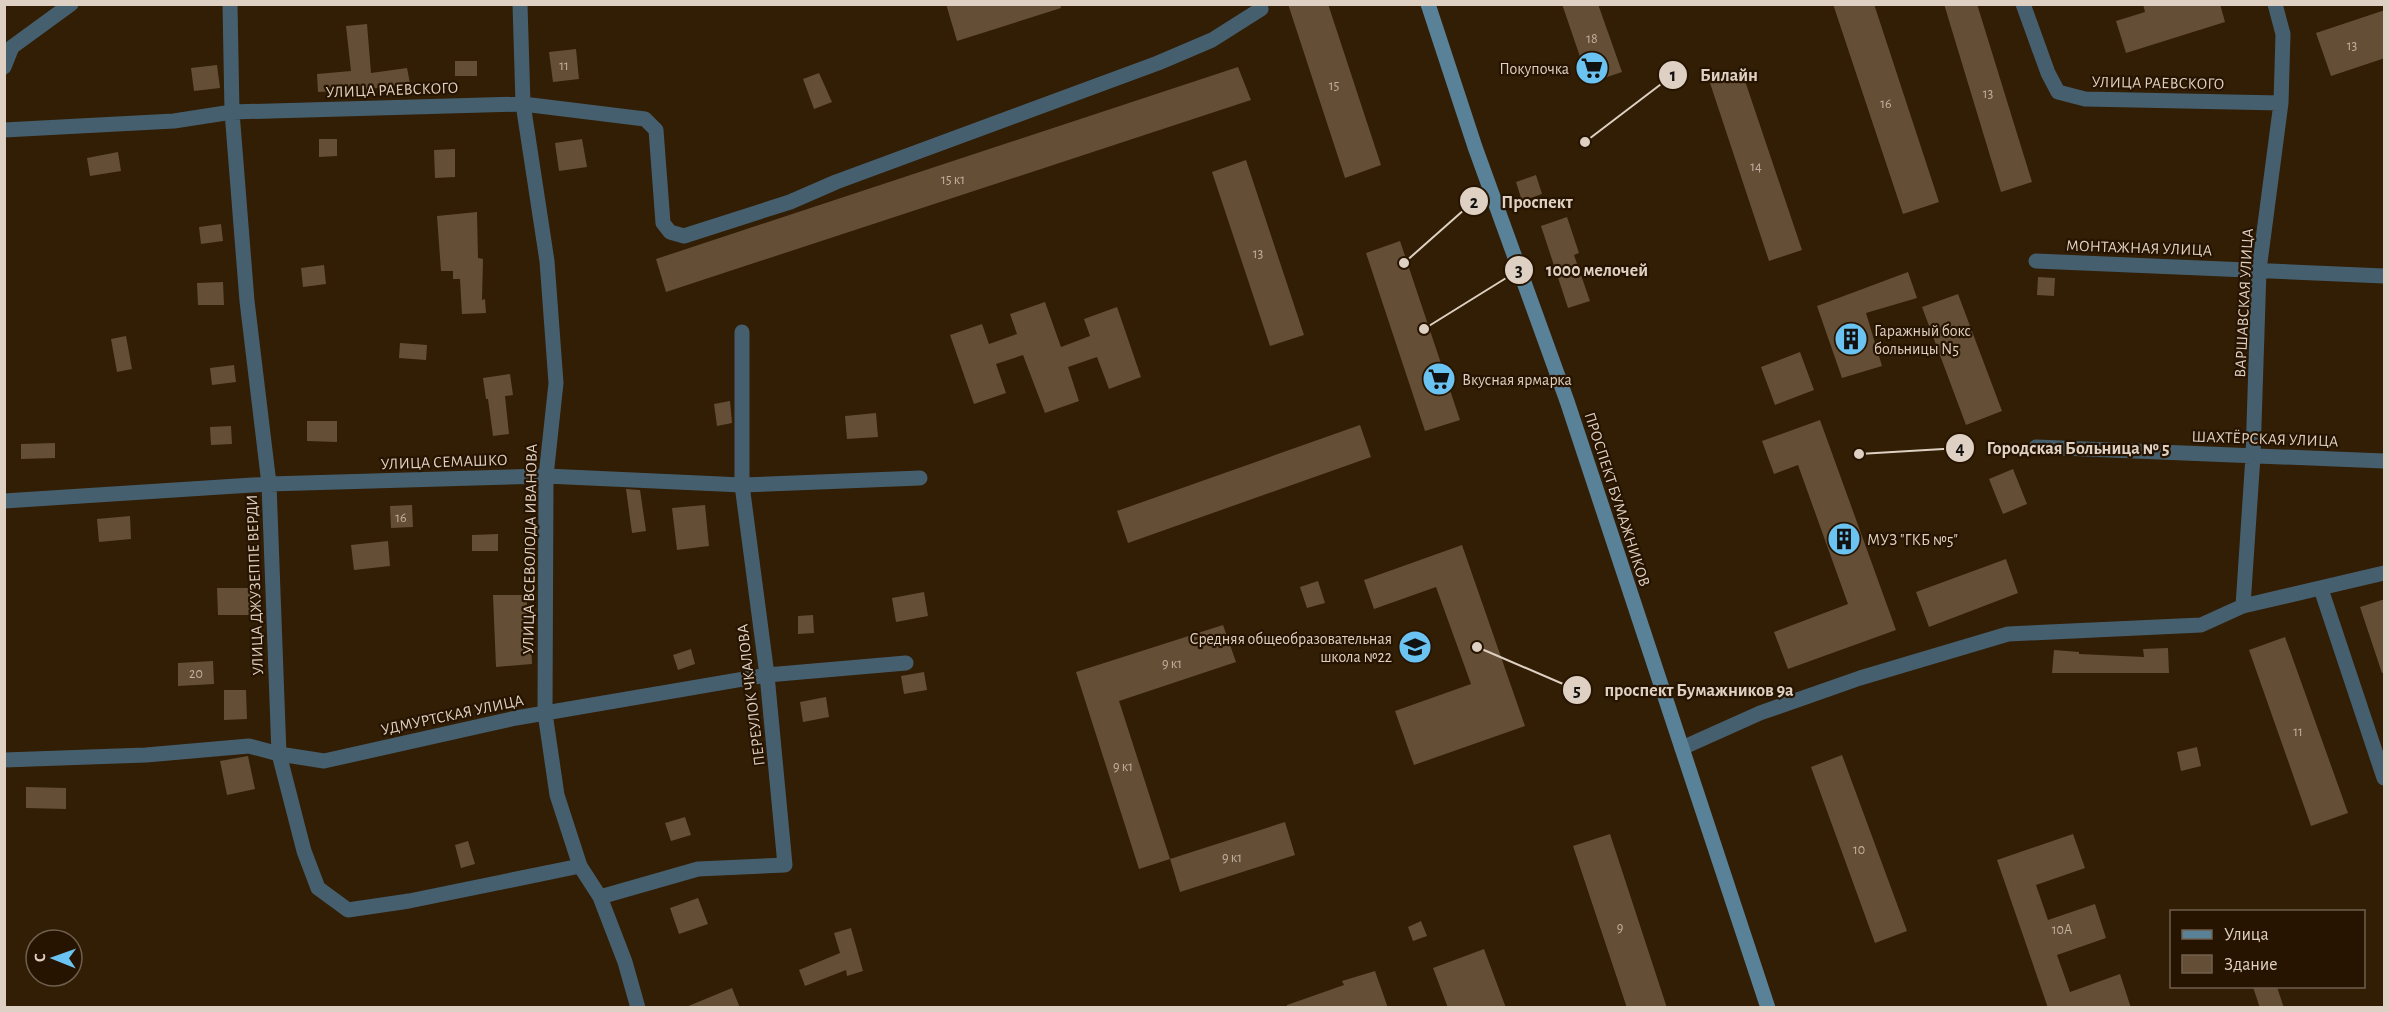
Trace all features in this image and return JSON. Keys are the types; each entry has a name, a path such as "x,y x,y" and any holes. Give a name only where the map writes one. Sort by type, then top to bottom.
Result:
{"street":[{"path":"4,67 12,47 71,4"},
{"name":"УЛИЦА ДЖУЗЕППЕ ВЕРДИ","path":"230,4 232,112 247,301 269,484 279,754 304,851 318,888 348,909 409,902 580,866"},
{"name":"УЛИЦА ВСЕВОЛОДА ИВАНОВА","path":"520,4 523,104 547,261 556,383 546,476 545,713 557,795 580,866 600,897 625,962 638,1008"},
{"name":"УЛИЦА РАЕВСКОГО","path":"4,130 174,121 232,112 523,104 645,119 656,130 663,224 670,232 684,236 790,202 836,182 1158,63 1212,40 1261,9 1260,4"},
{"name":"ПРОСПЕКТ БУМАЖНИКОВ","path":"1428,4 1475,147 1570,411 1768,1008"},
{"name":"УЛИЦА РАЕВСКОГО","path":"2023,4 2048,73 2058,92 2085,99 2281,103"},
{"name":"ВАРШАВСКАЯ УЛИЦА","path":"2243,606 2253,456 2259,270 2281,103 2283,34 2275,4"},
{"name":"МОНТАЖНАЯ УЛИЦА","path":"2036,261 2385,276"},
{"name":"ПЕРЕУЛОК ЧКАЛОВА","path":"600,897 698,869 785,865 767,675 742,484 742,332"},
{"name":"ШАХТЁРСКАЯ УЛИЦА","path":"2036,447 2385,460"},
{"name":"УЛИЦА СЕМАШКО","path":"4,501 269,484 546,476 742,484 920,478"},
{"path":"1682,748 1760,713 1860,678 2008,634 2201,625 2243,606 2385,573"},
{"path":"2321,589 2385,778"},
{"name":"УДМУРТСКАЯ УЛИЦА","path":"4,760 146,755 249,746 279,754 324,761 545,713 767,675 906,663"}],"building":[{"path":"946,4 1060,4 1061,8 957,41"},
{"path":"1288,4 1328,4 1381,165 1345,178"},
{"path":"1562,4 1598,4 1622,72 1589,83"},
{"path":"1833,4 1874,4 1939,202 1903,214"},
{"path":"1944,4 1977,4 2032,182 2001,192"},
{"path":"2143,4 2220,4 2225,22 2126,53 2116,21 2145,12"},
{"path":"2385,10 2385,58 2331,76 2316,33"},
{"path":"367,24 371,73 407,68 410,83 371,89 318,92 317,74 351,71 346,26"},
{"path":"576,49 579,79 553,82 549,52"},
{"path":"455,61 477,61 477,76 455,76"},
{"path":"217,65 220,88 194,91 191,68"},
{"path":"1238,67 1251,100 666,292 656,259"},
{"path":"1742,72 1802,250 1769,261 1710,83"},
{"path":"819,73 832,102 814,109 803,79"},
{"path":"319,139 337,139 337,156 319,157"},
{"path":"582,139 587,167 559,171 555,143"},
{"path":"455,149 455,177 435,178 434,150"},
{"path":"118,152 121,171 90,176 87,158"},
{"path":"1246,160 1304,335 1270,346 1212,172"},
{"path":"1536,175 1542,194 1522,201 1516,182"},
{"path":"477,212 478,258 483,259 482,300 485,299 486,313 462,314 460,279 453,279 453,271 441,271 437,216"},
{"path":"1567,217 1579,253 1574,255 1590,301 1568,308 1541,226"},
{"path":"221,224 223,241 201,244 199,227"},
{"path":"1400,241 1460,420 1425,431 1366,253"},
{"path":"324,265 326,284 303,287 301,268"},
{"name":"Гаражный бокс больницы N5","path":"1908,272 1917,298 1866,313 1882,366 1842,378 1817,306"},
{"path":"2038,277 2055,278 2054,296 2037,295"},
{"path":"223,282 224,305 198,305 197,283"},
{"path":"1958,294 2002,411 1966,425 1922,307"},
{"path":"1045,302 1061,347 1090,336 1084,319 1117,307 1141,377 1109,389 1097,357 1068,367 1079,401 1045,413 1023,355 996,364 1006,393 974,404 950,335 982,324 989,344 1017,334 1010,314"},
{"path":"126,336 132,369 117,372 111,339"},
{"path":"400,343 427,345 426,360 399,358"},
{"path":"1800,352 1814,390 1775,405 1761,367"},
{"path":"234,365 236,382 212,385 210,368"},
{"path":"510,374 513,395 505,396 509,434 493,436 483,378"},
{"path":"730,401 732,423 717,426 714,404"},
{"path":"876,413 878,437 847,439 845,416"},
{"name":"МУЗ \"ГКБ №5\"","path":"1820,420 1896,630 1788,669 1774,632 1848,604 1798,465 1774,474 1762,441"},
{"path":"307,421 337,421 337,442 307,441"},
{"path":"1360,425 1371,457 1128,543 1117,511"},
{"path":"231,426 232,444 211,445 210,427"},
{"path":"55,443 55,458 21,459 21,444"},
{"path":"2013,469 2027,504 2003,514 1989,479"},
{"path":"626,489 640,490 646,531 632,533"},
{"path":"412,505 413,527 391,528 390,506"},
{"path":"705,505 709,546 677,550 672,508"},
{"path":"130,516 131,539 99,542 97,519"},
{"path":"498,534 498,551 472,551 472,535"},
{"path":"388,541 390,566 354,570 351,545"},
{"path":"1462,545 1525,726 1414,765 1395,711 1471,684 1436,587 1374,609 1364,580"},
{"path":"2006,559 2018,593 1929,627 1916,592"},
{"path":"1318,581 1325,603 1307,608 1300,587"},
{"path":"217,588 252,588 252,615 218,615"},
{"path":"924,592 928,616 896,622 892,598"},
{"path":"493,595 527,595 527,643 531,642 532,664 496,667"},
{"path":"2385,599 2385,672 2382,673 2360,607"},
{"path":"813,615 814,633 798,634 798,616"},
{"path":"1223,625 1236,662 1119,701 1170,859 1139,869 1076,672"},
{"path":"2285,637 2348,813 2311,826 2249,650"},
{"path":"2168,648 2169,673 2052,673 2054,650 2079,652 2079,654 2144,657 2143,649"},
{"path":"691,649 695,664 678,670 673,655"},
{"path":"213,661 214,684 178,686 178,663"},
{"path":"924,672 927,690 904,694 901,676"},
{"path":"224,690 246,690 247,719 224,720"},
{"path":"826,697 829,717 803,722 800,702"},
{"path":"2197,747 2201,766 2181,771 2177,752"},
{"path":"1842,755 1907,931 1875,943 1811,767"},
{"path":"248,756 255,789 227,795 220,761"},
{"path":"26,787 66,788 66,809 26,808"},
{"path":"685,817 691,835 671,841 665,823"},
{"path":"1285,822 1295,855 1180,892 1170,859"},
{"path":"1610,834 1667,1008 1627,1008 1573,846"},
{"path":"2073,834 2085,868 2036,885 2048,920 2095,904 2106,938 2057,955 2070,992 2120,974 2131,1008 2048,1008 1997,860"},
{"path":"468,841 475,864 461,868 455,845"},
{"path":"698,898 708,924 679,934 670,908"},
{"path":"1421,921 1427,936 1413,941 1408,927"},
{"path":"851,928 863,971 847,976 846,970 805,986 799,970 840,953 834,933"},
{"path":"1484,949 1506,1008 1448,1008 1433,968"},
{"path":"1375,971 1388,1008 1287,1008 1287,1005 1344,985 1342,981"},
{"path":"732,988 740,1008 686,1008 686,1007"},
{"path":"2253,988 2277,988 2284,1008 2260,1008"}],"place":[{"name":"Покупочка","path":"1592,68"},
{"name":"Билайн","path":"1585,142"},
{"name":"Проспект","path":"1404,263"},
{"name":"1000 мелочей","path":"1424,329"},
{"name":"Гаражный бокс больницы N5","path":"1851,339"},
{"name":"Вкусная ярмарка","path":"1439,379"},
{"name":"Городская Больница № 5","path":"1859,454"},
{"name":"МУЗ \"ГКБ №5\"","path":"1844,539"},
{"name":"Средняя общеобразовательная школа №22","path":"1415,647"},
{"name":"проспект Бумажников 9а","path":"1477,647"}]}
